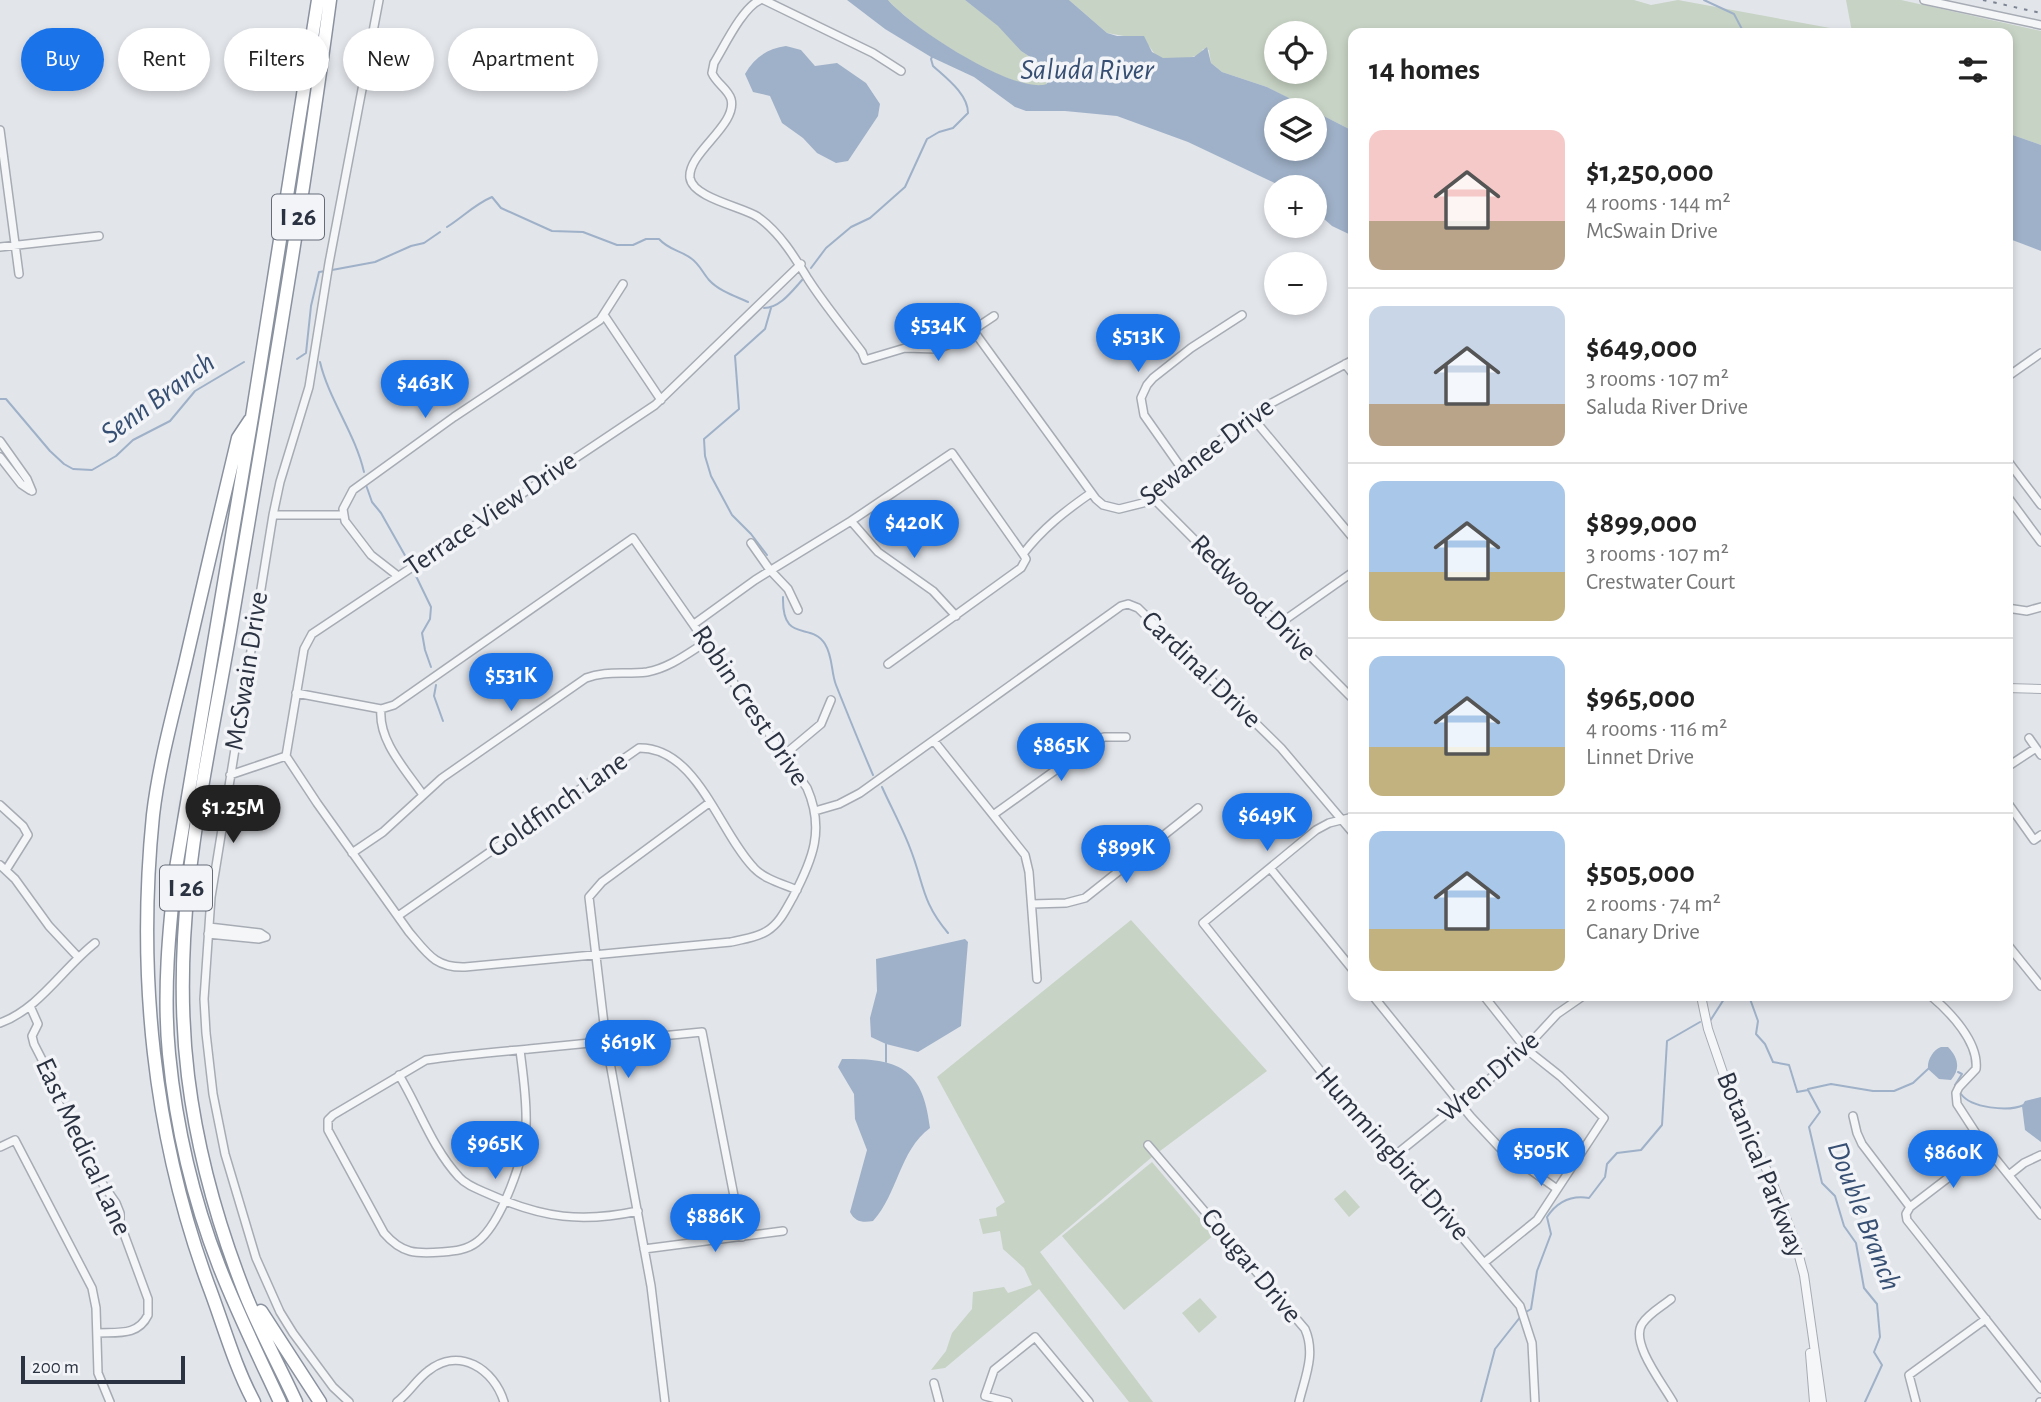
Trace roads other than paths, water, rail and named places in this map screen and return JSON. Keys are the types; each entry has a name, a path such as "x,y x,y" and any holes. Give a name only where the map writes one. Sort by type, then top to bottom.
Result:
{"highway":[{"name":"I 26","path":"296,1402 245,1293 206,1176 188,1076 182,985 186,892 333,0"},
{"name":"I 26","path":"280,1402 239,1315 202,1217 187,1160 176,1101 169,1053 168,1022 171,912 176,869 252,417 317,4"},
{"path":"252,417 238,438 164,751 153,814 147,898 147,982 152,1046 166,1137 193,1241 243,1381 254,1402"},
{"path":"225,1235 256,1302 310,1383 318,1402"},
{"path":"243,1381 247,1402"}],"street":[{"name":"McSwain Drive","path":"349,1402 333,1387 280,1312 256,1258 225,1154 208,1057 204,999 211,897 273,515 279,482 309,387 329,263 379,0"},
{"path":"901,71 873,52 762,0 755,1 714,64 712,73 730,98 731,107 725,121 692,167 690,178 695,187 710,197 757,217 783,241 865,360 905,348 937,349 955,342 994,316"},
{"path":"1924,0 2041,25"},
{"path":"0,130 19,274"},
{"path":"0,247 99,236"},
{"name":"Terrace View Drive","path":"286,756 304,649 312,634 661,400 801,264"},
{"path":"342,516 348,498 360,483 604,315 624,284"},
{"path":"604,315 661,400"},
{"path":"1182,470 1144,415 1141,405 1144,391 1153,378 1191,348 1242,315"},
{"name":"Sewanee Drive","path":"973,330 1091,493 1103,505 1119,509 1137,506 1152,497 1182,470 1281,397 1348,363"},
{"path":"2013,373 2041,353"},
{"path":"1252,417 1348,532"},
{"path":"0,441 27,479 32,491 21,484 0,458 8,453"},
{"path":"694,624 770,570 851,521 952,453 1026,559 1021,568 888,664"},
{"path":"2013,470 2041,505"},
{"path":"1023,554 1050,523 1091,493"},
{"name":"Redwood Drive","path":"1152,497 1348,694"},
{"path":"2013,504 2041,542"},
{"path":"273,515 342,516"},
{"path":"342,516 371,555 398,576"},
{"path":"851,521 878,552 933,591 956,616"},
{"name":"Robin Crest Drive","path":"286,756 423,950 439,963 448,966 465,967 754,938 775,925 797,890 811,860 815,842 815,811 807,788 634,538 394,705 381,709"},
{"path":"751,543 770,570 788,589 798,610"},
{"path":"1279,624 1348,576"},
{"name":"Cardinal Drive","path":"815,811 852,798 1121,606 1133,605 1281,748 1348,827"},
{"path":"2013,609 2027,611 2041,607"},
{"path":"352,853 383,832 458,767 586,678 605,672 637,673 660,669 706,642"},
{"path":"2013,688 2041,689"},
{"path":"296,693 381,709 381,723 386,739 423,795"},
{"path":"784,755 821,724 831,700"},
{"path":"993,815 1096,741 1104,737 1126,737"},
{"path":"2013,764 2039,751 2029,738"},
{"path":"934,741 1025,855 1029,872 1037,979"},
{"name":"Goldfinch Lane","path":"398,916 639,748 658,749 675,759 695,782 752,866 775,881 797,890"},
{"path":"230,775 286,756"},
{"path":"666,1402 658,1331 606,1041 589,906 591,893 602,882 709,803"},
{"path":"0,805 23,825 28,835 12,861 3,868 15,879 49,926 78,957"},
{"path":"1032,904 1066,903 1085,898 1198,808"},
{"path":"2013,809 2038,838"},
{"path":"1348,818 1317,831 1270,868 1348,965"},
{"name":"Hummingbird Drive","path":"1270,868 1203,923 1360,1122 1485,1262 1524,1313 1532,1343 1535,1402"},
{"path":"209,931 260,933 266,937 260,939 209,931"},
{"path":"0,1023 14,1018 30,1006 95,943"},
{"path":"2013,951 2041,986"},
{"path":"1377,1001 1500,1148 1557,1189"},
{"path":"1485,1262 1537,1220 1604,1118 1560,1076 1526,1049 1487,1001"},
{"name":"Wren Drive","path":"1393,1157 1526,1049 1557,1014 1576,1001"},
{"name":"Botanical Parkway","path":"1702,1001 1708,1029 1731,1096 1771,1179 1795,1241 1804,1275 1822,1402"},
{"path":"1936,1001 1959,1027 1974,1050 1976,1069 1959,1087 1955,1100 1987,1148 2041,1215"},
{"name":"East Medical Lane","path":"30,1006 38,1024 32,1036 34,1044 56,1087 58,1102 69,1126 91,1167 116,1203 120,1223 148,1299 148,1315 138,1328 127,1332 97,1333"},
{"path":"520,1050 526,1132 519,1165 504,1200 483,1237 466,1249 428,1253 398,1248 384,1233 327,1125 333,1115 426,1060 520,1050 606,1041 702,1032 741,1237"},
{"path":"398,1075 438,1148 454,1172 467,1184 539,1213 589,1219 638,1211"},
{"path":"1853,1116 1862,1144 1910,1207"},
{"path":"0,1147 15,1140 92,1288 98,1373 110,1402"},
{"name":"Cougar Drive","path":"1149,1144 1305,1329 1310,1338 1311,1354 1299,1402"},
{"path":"1987,1148 1910,1207 1906,1214 1907,1220 2041,1389"},
{"path":"2009,1175 2024,1163 2041,1155"},
{"path":"644,1249 783,1231"},
{"path":"1671,1299 1646,1319 1638,1334 1640,1345 1673,1402"},
{"path":"1916,1402 1909,1375 1986,1319"},
{"name":"Botanical Parkway","path":"1811,1336 1810,1371 1814,1402"},
{"path":"976,1402 985,1396 994,1370 1035,1337 1089,1402"},
{"path":"397,1402 434,1367 444,1362 461,1360 479,1367 496,1382 503,1402"},
{"path":"934,1383 939,1402"},
{"path":"985,1396 1008,1402"}],"water":[{"name":"Saluda River","path":"847,0 888,0 917,26 963,56 1011,79 1032,85 1047,84 1046,76 1038,62 1021,51 998,26 965,0 1069,0 1107,33 1117,36 1144,36 1152,52 1163,58 1194,57 1207,47 1211,63 1222,72 1267,87 1289,98 1264,98 1264,161 1327,161 1327,118 1348,128 1348,234 1327,222 1327,175 1264,175 1264,178 1188,142 1117,116 1065,111 1026,111 1015,107 974,77 931,57 885,29"},
{"path":"786,46 801,50 815,66 837,63 866,83 880,104 878,116 848,161 836,163 817,153 803,138 782,123 770,96 753,92 745,74 749,68 767,52"},
{"path":"2013,135 2041,145 2041,251 2013,240"},
{"path":"965,939 968,942 961,1026 918,1052 886,1044 871,1037 870,1018 877,991 876,959"},
{"path":"1941,1047 1948,1047 1956,1059 1956,1072 1951,1080 1939,1079 1928,1069 1931,1056"},
{"path":"842,1059 879,1061 905,1071 914,1080 927,1108 930,1128 912,1148 888,1198 873,1221 860,1221 850,1212 867,1150 855,1119 854,1094 838,1067"},
{"path":"2041,1097 2041,1142 2025,1130 2022,1106 2025,1101"}],"waterway":[{"path":"1704,0 1734,14 1741,28"},
{"name":"Senn Branch","path":"811,268 826,248 851,227 870,218 905,187 927,139 953,128 968,113 960,93 933,66 933,55"},
{"name":"Senn Branch","path":"447,227 492,197 501,208 552,231 583,232 617,245 633,245 646,239 659,239 694,261 717,287 748,302"},
{"name":"Senn Branch","path":"332,270 375,262 424,243 440,232"},
{"name":"Senn Branch","path":"297,359 306,353 311,306 319,272 326,271"},
{"name":"Senn Branch","path":"764,308 780,302 803,279"},
{"path":"767,555 732,515 711,476 705,456 704,439 739,409 735,356 765,329 771,308"},
{"name":"Senn Branch","path":"0,399 6,399 64,464 73,469 92,470 116,456 133,440 170,421 195,391 244,362"},
{"path":"320,362 364,472"},
{"path":"366,485 372,502 407,559"},
{"path":"415,574 431,607 430,619 422,633 431,667"},
{"path":"783,597 784,612 792,627 819,637 828,649 836,685 873,775"},
{"path":"436,685 434,696 443,721"},
{"path":"882,787 907,840 928,901 948,933"},
{"path":"1710,1021 1723,1001"},
{"name":"Double Branch","path":"1751,1001 1758,1021 1756,1034 1765,1044 1773,1062 1789,1065 1797,1091"},
{"path":"1526,1312 1531,1309 1537,1271 1551,1234 1547,1217 1555,1207 1565,1201 1589,1198 1605,1177 1607,1164 1617,1153 1641,1150 1662,1125 1667,1041 1700,1022"},
{"path":"886,1044 886,1062"},
{"path":"1808,1089 1831,1084 1873,1091 1894,1091 1913,1083 1928,1069"},
{"path":"1955,1085 1962,1074 1958,1072"},
{"name":"Double Branch","path":"1797,1092 1808,1090 1820,1112 1809,1127 1822,1183 1835,1196 1844,1226 1856,1243 1864,1288 1877,1304 1880,1337 1874,1352 1882,1365 1865,1402"},
{"path":"1961,1094 1973,1103 1990,1107 2009,1108 2024,1105"},
{"path":"1481,1402 1495,1349 1521,1316"}],"railway":[{"path":"1983,0 2041,13"}]}
